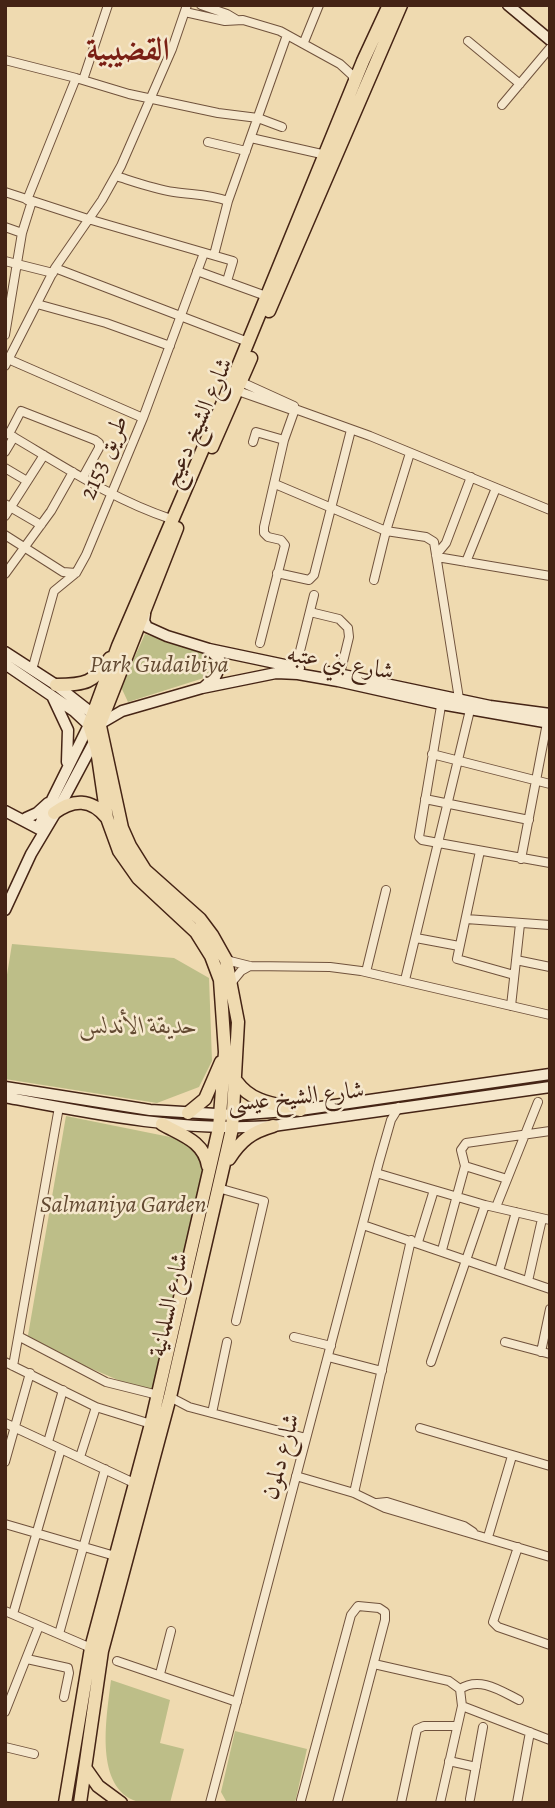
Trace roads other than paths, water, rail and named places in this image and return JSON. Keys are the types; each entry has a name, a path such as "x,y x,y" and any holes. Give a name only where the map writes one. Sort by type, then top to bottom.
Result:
{"main road":[{"path":"508,5 550,40"},
{"name":"شارع الشيخ دعيج","path":"5,910 66,770 94,721 145,611 186,503 331,156 363,61 398,6"},
{"name":"شارع الشيخ دعيج","path":"52,807 62,802 95,740 94,721 118,646 171,519 235,384 266,296 398,6"},
{"name":"شارع بني عتبه","path":"145,611 144,621 149,629 209,649 463,706 549,720"},
{"path":"5,664 54,690 88,683 104,668 118,646"},
{"path":"202,688 215,677 221,665 209,649"},
{"path":"5,652 32,670 94,721"},
{"name":"شارع بني عتبه","path":"94,721 202,688 276,673 339,677"},
{"path":"54,690 68,730 66,770"},
{"name":"شارع السلمانية","path":"65,1803 91,1648 151,1424 164,1396 208,1167 226,1122 237,1082 238,1022 226,960 200,919 145,870 130,846 120,821 94,721"},
{"name":"شارع السلمانية","path":"80,1803 102,1651 223,1168 226,1122 220,980 211,956 196,932 138,878 119,851 107,818 95,740"},
{"path":"22,817 52,807 86,802 99,809 107,818"},
{"path":"5,811 42,828"},
{"path":"188,1113 200,1104 208,1093 225,1052"},
{"name":"شارع الشيخ عيسى","path":"5,1087 150,1110 188,1113 226,1122 550,1074"},
{"path":"237,1082 248,1095 256,1099 300,1110"},
{"name":"شارع الشيخ عيسى","path":"5,1097 74,1111 162,1124 226,1122 273,1126 550,1087"},
{"path":"59,1107 72,1101 116,1104"},
{"path":"162,1124 198,1144 205,1153 208,1167"},
{"path":"223,1168 235,1149 252,1132 273,1126"},
{"path":"86,1769 98,1786 121,1803"}],"street":[{"path":"201,5 237,20"},
{"path":"304,43 319,5"},
{"path":"5,335 29,200 79,79 105,6"},
{"path":"143,418 8,356 54,271 116,176 172,49 186,9 225,21 237,20 271,27 340,64 352,75 355,84"},
{"path":"214,255 228,201 287,35"},
{"path":"468,41 520,84"},
{"path":"502,106 550,48"},
{"path":"5,60 151,98 218,113 258,118 282,127"},
{"path":"340,64 355,66 363,61"},
{"path":"251,138 331,156"},
{"path":"208,142 246,151"},
{"path":"116,176 150,187 182,193 209,194 228,201"},
{"path":"5,192 233,261 227,281"},
{"path":"5,227 22,233"},
{"name":"طريق 2153","path":"32,670 54,591 76,573 86,555 143,418 204,253"},
{"path":"5,261 54,271 181,315 248,342"},
{"path":"197,271 266,296"},
{"path":"37,304 106,323 170,346"},
{"path":"235,384 550,510"},
{"path":"260,643 285,545 281,540 268,537 264,533 284,440 295,409"},
{"path":"5,452 9,434 21,411 99,443 99,448 83,477"},
{"path":"277,573 303,580 309,580 314,575 351,430"},
{"path":"253,442 256,432 284,440"},
{"path":"9,434 110,495 171,519"},
{"path":"374,580 410,453"},
{"path":"5,516 8,505 44,455"},
{"path":"5,468 27,481"},
{"path":"5,574 51,512 73,472"},
{"path":"437,556 446,543 471,477"},
{"path":"275,484 386,531 434,542 463,706 458,761 449,804 405,980"},
{"path":"466,562 496,488"},
{"path":"8,505 41,525"},
{"path":"5,536 63,572 76,573"},
{"path":"437,556 550,576"},
{"path":"299,655 314,595"},
{"path":"310,612 339,619 348,628 349,637 339,677"},
{"path":"442,700 419,837 550,863"},
{"path":"521,859 549,720"},
{"path":"432,754 550,784"},
{"path":"425,799 528,820"},
{"path":"480,851 457,957 459,961 514,975"},
{"path":"366,972 386,890"},
{"path":"466,919 550,925"},
{"path":"510,1006 520,924"},
{"path":"416,938 458,946"},
{"path":"226,960 250,966 330,967 366,972 550,1015"},
{"path":"516,960 550,967"},
{"path":"232,982 241,971 250,966"},
{"path":"496,1207 538,1102"},
{"path":"59,1107 49,1150 20,1337 9,1364 96,1407 151,1424"},
{"name":"شارع دلمون","path":"213,1800 376,1173 389,1127 399,1107"},
{"path":"55,1126 64,1116 74,1111"},
{"path":"372,1111 383,1118 389,1127"},
{"path":"442,1250 465,1166 461,1150 466,1143 550,1131"},
{"path":"465,1166 507,1179"},
{"path":"376,1173 546,1220 528,1281"},
{"path":"218,1188 264,1201 236,1321"},
{"path":"354,1493 415,1241 434,1190"},
{"path":"431,1362 485,1205"},
{"path":"499,1271 516,1212"},
{"path":"363,1225 550,1289"},
{"path":"505,1342 545,1353 550,1310"},
{"path":"20,1337 106,1382 164,1396 189,1407 306,1438"},
{"path":"294,1337 331,1346"},
{"path":"212,1413 227,1342"},
{"path":"328,1357 382,1371"},
{"path":"5,1462 30,1373"},
{"path":"47,1442 63,1390"},
{"path":"80,1457 96,1407"},
{"path":"5,1423 134,1483"},
{"path":"420,1428 550,1466"},
{"path":"61,1449 38,1532 9,1612 91,1648"},
{"path":"488,1537 512,1456"},
{"path":"59,1634 105,1469"},
{"path":"296,1476 354,1493 384,1507 550,1557"},
{"path":"5,1524 114,1556"},
{"path":"518,1547 493,1622 499,1627 550,1645"},
{"path":"301,1800 351,1615 359,1606 379,1608 386,1615 337,1803"},
{"path":"5,1712 39,1626"},
{"path":"27,1659 68,1668 64,1697"},
{"path":"117,1661 237,1702"},
{"path":"373,1664 449,1681 460,1689 462,1706 440,1803"},
{"path":"460,1689 470,1684 482,1684 519,1700"},
{"path":"462,1706 550,1740"},
{"path":"401,1803 417,1729 424,1726 457,1726"},
{"path":"470,1799 483,1727"},
{"path":"517,1803 530,1732"},
{"path":"5,1747 34,1754"},
{"path":"449,1761 476,1767"}],"district":[{"name":"القضيبية","path":"128,52"}],"park label":[{"name":"Park Gudaibiya","path":"159,666"},
{"name":"حديقة الأندلس","path":"138,1027"},
{"name":"Salmaniya Garden","path":"123,1206"}]}
